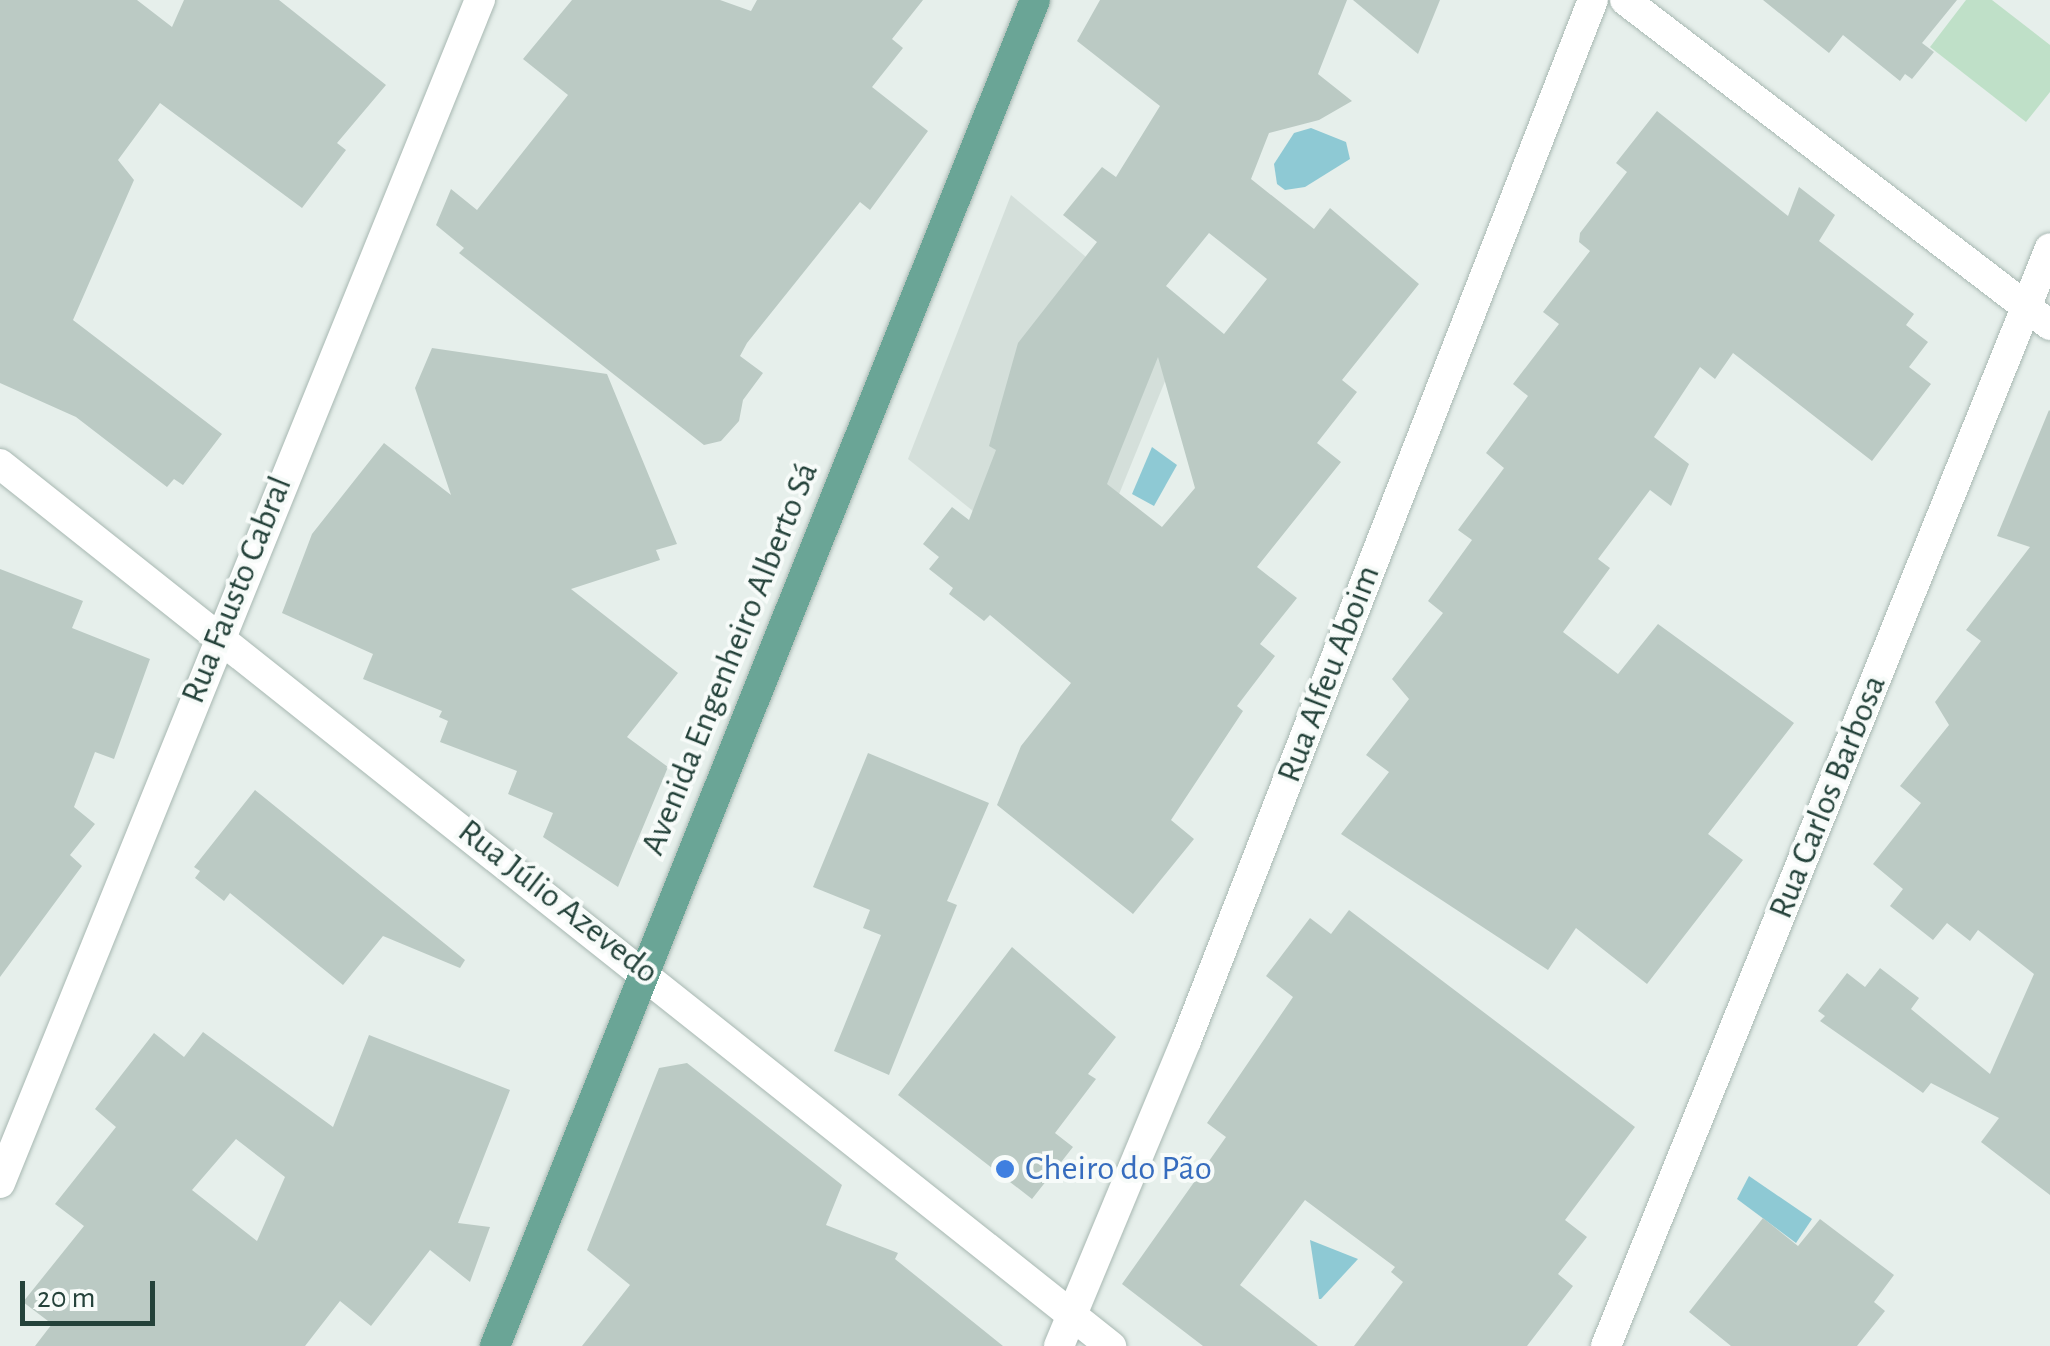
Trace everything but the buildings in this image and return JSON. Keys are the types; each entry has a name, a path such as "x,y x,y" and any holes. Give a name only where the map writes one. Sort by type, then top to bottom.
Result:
{"main road":[{"name":"Avenida Engenheiro Alberto Sá","path":"495,1346 1035,0"}],"street":[{"name":"Rua Fausto Cabral","path":"0,1182 218,636 480,0"},
{"name":"Rua Alfeu Aboim","path":"1059,1346 1193,1022 1593,0"},
{"path":"1625,0 2038,316"},
{"name":"Rua Carlos Barbosa","path":"1606,1346 2038,316 2050,248"},
{"name":"Rua Júlio Azevedo","path":"0,464 646,971 1111,1346"}],"shaded area":[{"path":"1011,195 1183,337 1078,595 908,459"}],"green space":[{"path":"1966,0 1992,0 2050,45 2050,92 2026,122 1930,47"}],"water":[{"path":"1311,128 1346,142 1350,159 1305,187 1285,190 1277,184 1274,164 1294,133"},
{"path":"1152,447 1177,465 1154,506 1132,494"},
{"path":"1749,1176 1812,1219 1796,1243 1737,1199"},
{"path":"1310,1240 1358,1259 1321,1299 1319,1299"}],"place":[{"name":"Cheiro do Pão","path":"1005,1169"}]}
